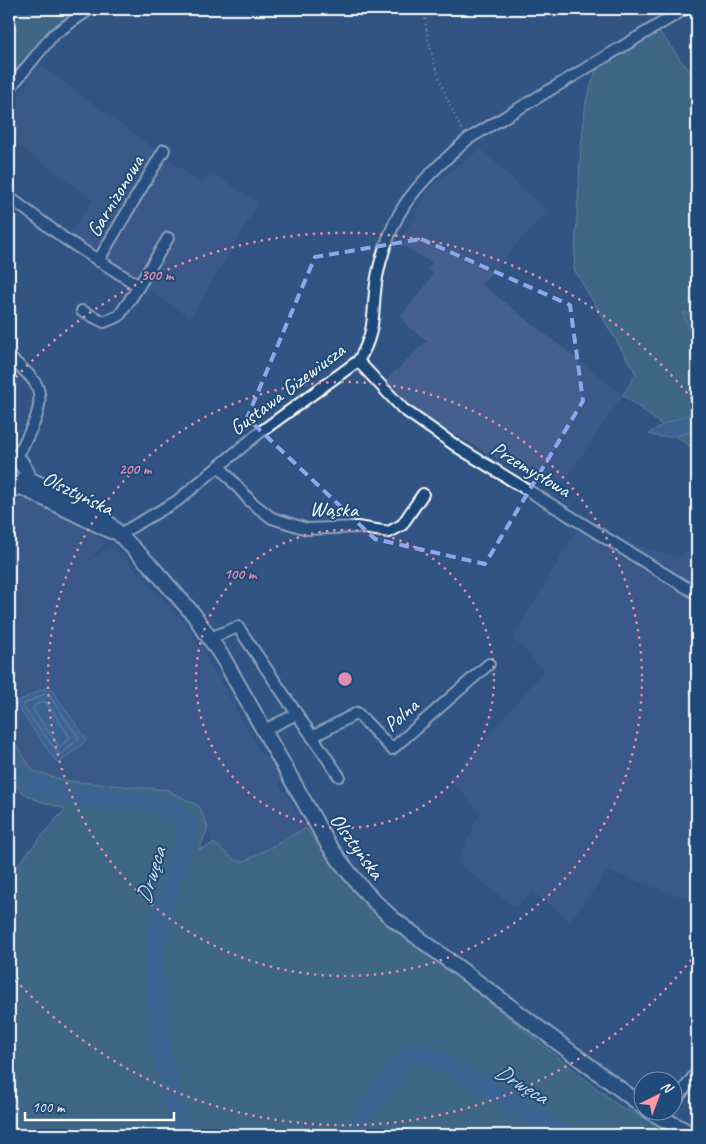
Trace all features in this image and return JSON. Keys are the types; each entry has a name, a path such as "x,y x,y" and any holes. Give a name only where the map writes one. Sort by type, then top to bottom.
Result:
{"street":[{"path":"9,89 53,35 90,9"},
{"name":"Gustawa Gizewiusza","path":"118,535 177,500 259,433 358,362 366,348 375,315 377,277 392,230 410,197 468,140 685,9"},
{"name":"Garnizonowa","path":"98,261 164,150"},
{"name":"Garnizonowa","path":"9,197 98,261 139,286"},
{"path":"82,311 104,322 119,316 168,238"},
{"path":"9,358 29,375 38,388 39,405 35,417 12,458 26,468 18,485"},
{"name":"Przemysłowa","path":"358,362 403,409 459,448 697,594"},
{"name":"Wąska","path":"219,466 251,502 272,518 307,529 357,526 389,532 402,525 423,494"},
{"name":"Olsztyńska","path":"18,485 68,497 100,515 161,577 210,638 328,844 373,901 408,930 634,1100"},
{"path":"210,638 238,628 339,776"},
{"name":"Polna","path":"312,737 357,712 392,749 489,664"},
{"path":"264,730 296,714"},
{"path":"684,1090 697,1072"},
{"path":"673,1122 693,1135"}],"path":[{"path":"425,9 427,39 452,113 468,140"}],"highlighted area":[{"path":"421,239 570,305 583,401 485,564 375,539 247,418 315,257"}],"shaded area":[{"path":"38,63 202,184 210,171 259,203 190,318 69,234 93,200 9,138 9,116"},
{"path":"481,149 547,211 481,284 623,395 557,492 420,415 390,391 385,381 427,341 407,326 401,315 427,284 433,273 428,270 432,263 399,243 432,185"},
{"path":"22,499 93,530 106,543 83,564 110,547 132,565 191,630 262,755 269,757 280,778 279,784 306,828 245,861 236,861 214,843 199,806 167,790 67,781 33,771 9,734 9,508"},
{"path":"576,531 679,557 697,545 697,902 608,871 570,921 533,892 515,908 457,862 480,813 450,779 544,671 513,638"}],"green space":[{"path":"9,9 80,9 49,30 9,79"},
{"path":"655,26 697,81 697,452 623,395 636,374 574,269 581,149 586,101 600,59"},
{"path":"9,734 33,771 67,781 167,790 199,806 208,828 199,850 214,843 236,861 245,861 306,828 352,889 390,923 619,1106 634,1113 634,1122 654,1122 683,1135 9,1135 9,875 65,809 34,799 20,791 9,777"}],"water":[{"path":"683,312 697,318 697,356"},
{"path":"697,410 697,429 673,436 660,437 649,434 658,427"},
{"path":"49,686 87,740 58,764 15,703"}],"waterway":[{"name":"Drwęca","path":"9,760 27,778 47,789 67,795 152,803 175,811 189,826 160,920 154,961 164,1064 182,1135"},
{"name":"Drwęca","path":"351,1135 404,1057 420,1054 441,1061 567,1135"}]}
